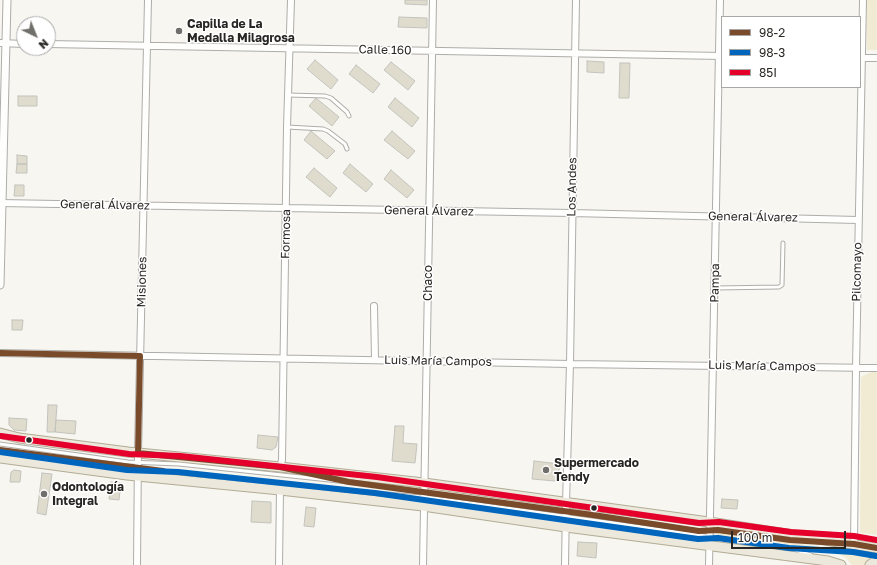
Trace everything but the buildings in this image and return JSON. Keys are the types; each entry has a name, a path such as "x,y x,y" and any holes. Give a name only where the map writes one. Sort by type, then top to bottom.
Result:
{"main road":[{"path":"0,433 138,465 280,490 424,499 566,527 709,534 854,544 877,548"},
{"path":"0,458 138,465 280,467 424,483 566,511 709,534 828,560 841,565"},
{"path":"870,565 877,560"}],"street":[{"path":"0,285 3,44 7,0"},
{"name":"Misiones","path":"137,565 148,0"},
{"name":"Formosa","path":"280,467 282,460 287,127 291,0"},
{"name":"Chaco","path":"423,565 428,211 433,0"},
{"name":"Los Andes","path":"566,565 576,0"},
{"name":"Pampa","path":"709,565 717,216 720,0"},
{"name":"Pilcomayo","path":"861,58 863,0"},
{"path":"3,44 16,44"},
{"name":"Calle 160","path":"56,44 720,56"},
{"path":"861,58 877,58"},
{"name":"Pilcomayo","path":"854,544 860,88"},
{"name":"General Álvarez","path":"1,203 572,213 858,220"},
{"path":"374,306 375,360"},
{"name":"Luis María Campos","path":"0,352 570,364 877,368"},
{"path":"279,565 280,490"}],"lane":[{"path":"288,95 325,96 330,98 347,112 349,116"},
{"path":"287,127 323,129 342,141 347,149"},
{"path":"715,288 779,287 782,285 783,243"},
{"path":"0,444 138,465 178,473 424,499 566,511 709,534"},
{"path":"0,450 138,465 179,464 349,482"},
{"path":"280,467 424,499"}],"shaded area":[{"path":"866,0 877,0 877,50 867,50"},
{"path":"871,372 877,372 877,535 860,533 861,377"},
{"path":"717,532 874,556 865,565 852,565 846,558 838,553 774,542 717,536"}],"transit line":[{"name":"98-2","path":"0,353 140,356 138,453 280,467 349,482 699,531 718,530 790,540 854,544 877,548"},
{"name":"85I","path":"1,436 129,454 180,456 377,477 699,523 719,522 791,532 854,536 877,540"},
{"name":"98-2","path":"0,450 163,471"},
{"name":"98-3","path":"0,452 127,470 178,472 375,493 698,539 718,538 789,548 853,552 876,556"}],"place":[{"name":"Capilla de La Medalla Milagrosa","path":"179,31"},
{"name":"Supermercado Tendy","path":"546,470"},
{"name":"Odontología Integral","path":"44,494"}]}
